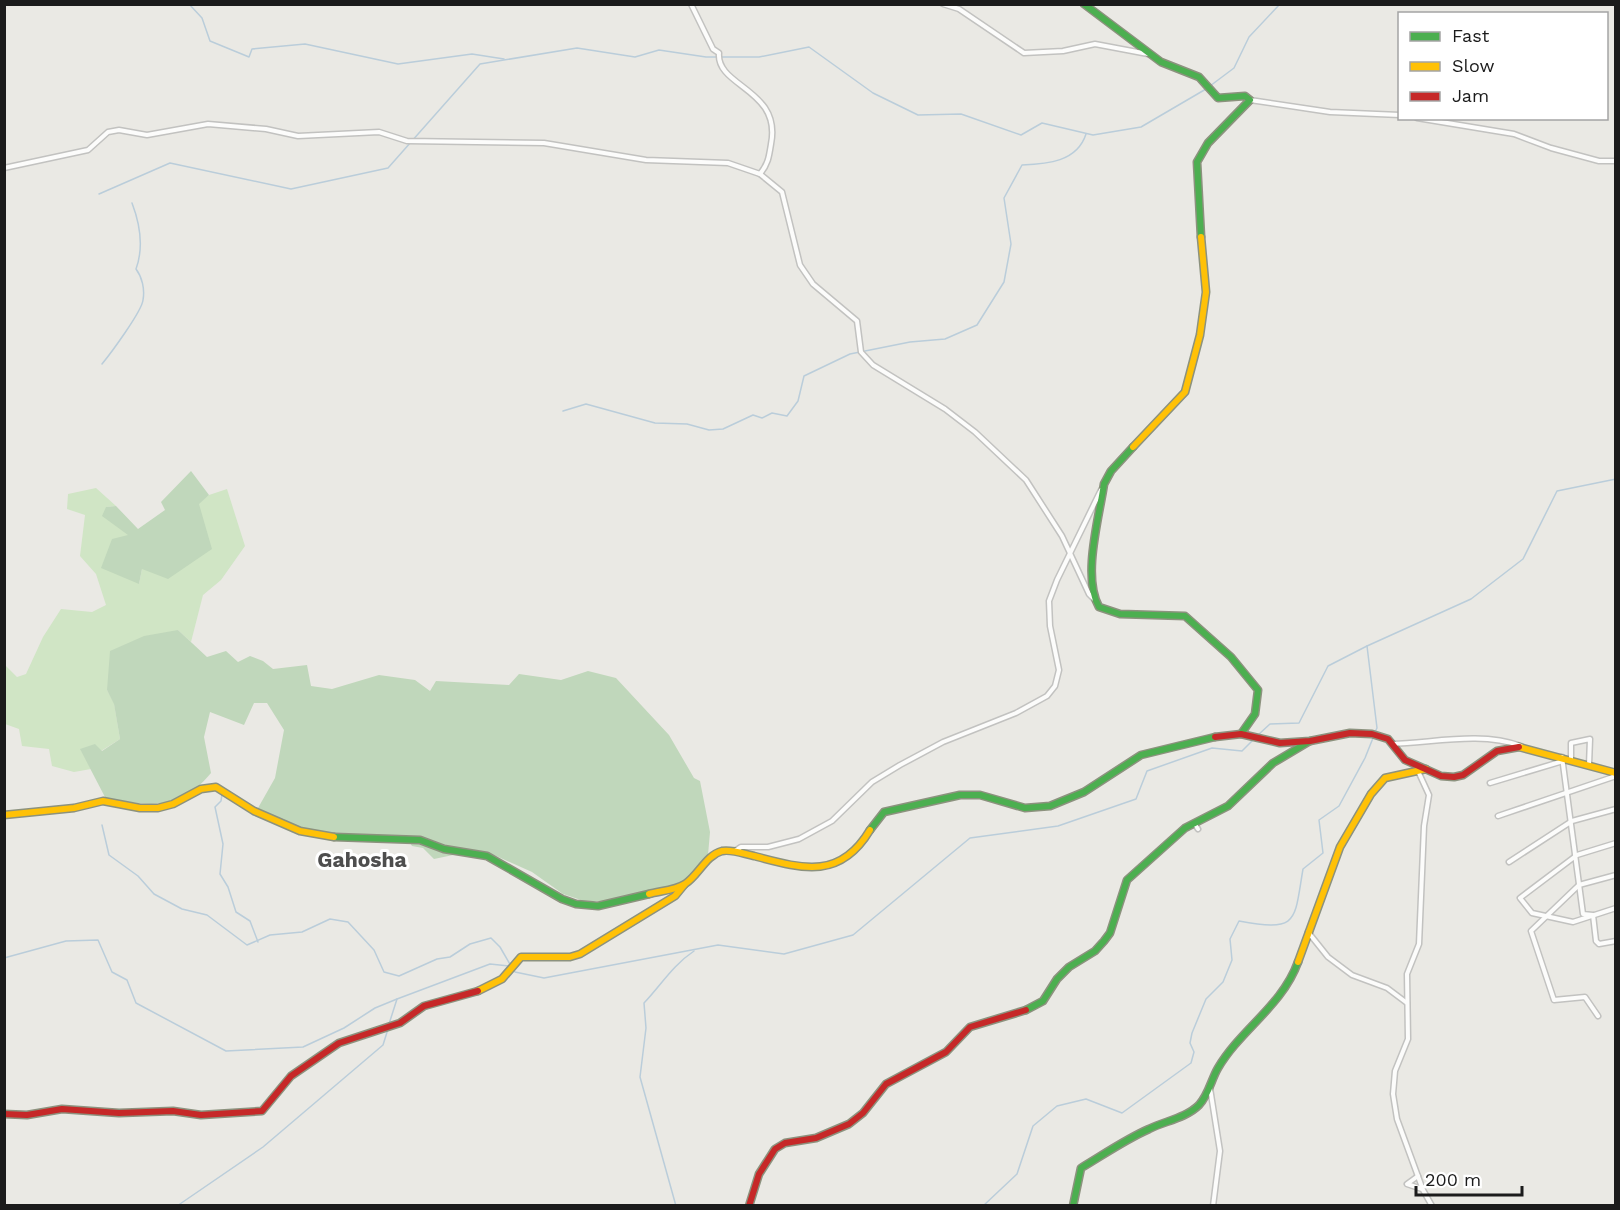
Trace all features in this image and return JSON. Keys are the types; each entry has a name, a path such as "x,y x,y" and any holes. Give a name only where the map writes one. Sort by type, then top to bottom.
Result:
{"main road":[{"path":"1084,4 1148,54 1169,66 1199,77 1218,98 1245,96 1250,100 1208,143 1196,166 1206,292 1200,335 1185,392 1111,471 1104,484 1091,572 1095,600 1099,608 1128,615 1185,616 1242,668 1258,690 1255,714 1241,734"},
{"path":"4,1114 27,1115 62,1109 119,1113 173,1111 201,1116 262,1111 281,1085 300,1067 328,1049 402,1022 424,1006 487,989 524,956 550,958 580,954 675,896 714,855 734,851 789,865 831,866 854,854 884,812 970,795 998,798 1025,808 1050,806 1083,792 1141,755 1208,738 1241,734 1280,743 1310,741 1350,733 1372,734 1388,739 1405,760 1426,770 1454,777 1463,775 1497,751 1522,746 1616,774"},
{"path":"749,1206 759,1174 775,1149 785,1143 816,1138 849,1124 863,1113 886,1084 945,1052 970,1027 1018,1014 1042,1001 1057,979 1069,967 1095,951 1110,933 1127,880 1273,763 1310,741"},
{"path":"1073,1206 1081,1168 1148,1129 1190,1112 1210,1088 1217,1069 1233,1047 1279,1000 1297,966 1345,835 1371,794 1385,778 1426,770"},
{"path":"4,814 74,808 103,801 140,808 159,808 173,804 201,789 216,787 254,811 300,831 349,839 420,840 444,849 487,856 562,899 576,904 598,906 684,885"}],"street":[{"path":"691,4 713,49 719,53 718,61 726,74 766,106 773,134 768,163 760,174"},
{"path":"943,4 959,9 1024,53 1063,51 1095,44 1148,54"},
{"path":"1250,100 1330,112 1398,115"},
{"path":"1429,120 1514,134 1551,148 1599,161 1616,161"},
{"path":"4,168 88,150 108,132 119,130 147,135 208,124 287,132 379,132 407,141 544,144 646,159 728,163 760,174 782,192 800,265 813,284 857,321 861,352 873,365 945,409 1001,455 1026,480 1062,536 1089,594 1095,600"},
{"path":"734,851 741,847 768,847 800,839 832,821 872,782 900,765 943,742 1016,713 1047,696 1055,686 1059,670 1050,626 1049,602 1104,484"},
{"path":"1391,744 1424,740 1475,739 1522,746"},
{"path":"1570,759 1571,743 1590,739 1589,765"},
{"path":"1490,783 1562,759 1577,855 1583,914 1593,915"},
{"path":"1418,771 1429,795 1424,826 1419,944 1407,974 1408,1039 1395,1071 1393,1094 1395,1114 1423,1190 1432,1206"},
{"path":"1498,816 1568,793 1616,774"},
{"path":"1509,862 1572,821 1616,809"},
{"path":"1616,843 1577,855 1520,898 1532,913 1573,922 1616,908"},
{"path":"1598,1016 1585,997 1554,1000 1531,931 1580,885 1616,875"},
{"path":"1593,915 1596,941 1603,944 1616,941"},
{"path":"1308,932 1328,957 1352,975 1382,985 1407,1003"},
{"path":"1210,1088 1220,1151 1213,1206"},
{"path":"1210,1136 1216,1133"},
{"path":"1418,1176 1407,1184 1423,1190"}],"green space":[{"path":"191,471 209,495 199,504 212,549 168,579 142,569 139,584 101,568 112,539 128,535 102,516 106,507 116,506 138,529 165,510 161,502"},
{"path":"96,488 116,506 106,507 129,535 139,584 142,569 199,503 209,495 227,489 245,546 221,580 203,595 191,642 178,630 107,690 114,703 120,739 101,751 81,750 91,769 74,772 52,766 49,749 22,746 19,729 5,724 4,664 17,677 26,674 43,637 61,609 92,612 106,605 96,574 80,556 85,515 67,509 68,494"},
{"path":"178,630 207,657 226,651 238,662 250,656 263,661 273,669 307,665 311,686 332,689 379,675 415,680 430,691 436,681 509,685 519,674 561,680 588,671 616,678 669,735 694,778 700,781 710,832 708,855 695,875 680,884 604,901 584,901 563,894 532,872 477,850 434,859 423,848 412,846 405,835 357,839 293,826 258,808 275,778 284,730 267,703 254,703 244,725 210,712 204,737 211,773 199,786 187,794 176,800 151,804 106,799 80,749 95,744 102,751 120,739 114,704 107,690 110,651 144,636"}],"waterway":[{"path":"189,4 202,18 210,41 249,57 252,49 305,44 398,64 472,54 504,59"},
{"path":"1210,86 1234,68 1249,37 1280,4"},
{"path":"99,194 170,163 291,189 388,168 480,64 577,48 635,57 659,50 706,57 759,57 809,47 873,93 918,115 961,114 1021,135 1042,123 1093,135 1141,127 1206,89"},
{"path":"563,411 586,404 655,423 687,424 709,430 723,429 753,415 762,418 772,413 787,416 798,401 804,376 850,354 910,342 945,339 977,325 1004,282 1011,244 1004,198 1022,165 1060,160 1076,151 1086,134"},
{"path":"102,364 132,322 143,300 142,283 136,269 140,252 140,236 132,203"},
{"path":"1374,734 1377,728 1367,646 1471,599 1523,559 1557,491 1616,479"},
{"path":"1258,735 1270,724 1299,723 1328,666 1367,646"},
{"path":"983,1206 1017,1174 1033,1126 1057,1106 1086,1099 1122,1113 1191,1063 1194,1052 1190,1043 1192,1033 1206,999 1223,982 1232,960 1230,939 1239,921 1273,925 1290,919 1298,901 1303,869 1323,853 1319,820 1339,806 1373,738"},
{"path":"513,968 515,972 544,978 718,945 784,954 853,935 970,838 1058,826 1136,799 1147,771 1212,748 1242,751 1253,740"},
{"path":"222,794 221,801 215,807 223,844 220,874 228,887 236,912 250,921 258,942"},
{"path":"102,825 109,855 138,876 154,894 182,909 207,915 247,945 270,935 302,932 330,919 348,922 374,950 384,972 399,976 437,959 450,957 470,944 491,938 500,947 511,966"},
{"path":"4,958 66,941 98,940 112,972 127,980 136,1003 226,1051 303,1047 344,1028 375,1008 397,999"},
{"path":"676,1206 640,1077 646,1028 644,1003 673,969 694,951"},
{"path":"389,1024 397,999 490,964 509,966"},
{"path":"177,1206 263,1147 383,1045 388,1029"}],"traffic: fast":[{"path":"1084,4 1161,62 1199,77 1218,98 1245,96 1250,100 1208,143 1197,162 1201,237"},
{"path":"1133,447 1111,471 1104,484 1093,547 1094,594 1099,607 1120,614 1185,616 1231,657 1258,690 1255,714 1241,734"},
{"path":"870,830 884,812 960,795 980,795 1025,808 1050,806 1084,792 1141,755 1215,737"},
{"path":"1026,1010 1043,1001 1057,979 1069,967 1095,951 1104,941 1110,933 1127,880 1185,828 1228,806 1273,763 1310,741"},
{"path":"334,837 420,840 444,849 487,856 562,899 576,904 598,906 649,894"},
{"path":"1073,1206 1081,1168 1132,1137 1182,1116 1199,1105 1227,1054 1272,1005 1291,978 1298,962"}],"traffic: slow":[{"path":"1133,447 1185,392 1200,335 1206,292 1201,237"},
{"path":"1519,747 1616,773"},
{"path":"1298,962 1340,847 1371,794 1385,778 1426,769"},
{"path":"4,815 74,808 103,801 140,808 158,808 173,804 201,789 216,787 254,811 300,831 334,837"},
{"path":"649,894 685,884 711,857 722,851 734,851 804,867 833,864 846,857 858,846 870,830"},
{"path":"478,991 502,979 521,957 570,957 580,954 675,896 684,885"}],"traffic: jam":[{"path":"1215,737 1241,734 1280,743 1310,741 1350,733 1372,734 1388,739 1405,760 1441,776 1454,777 1463,775 1497,751 1519,747"},
{"path":"4,1114 27,1115 62,1109 119,1113 173,1111 201,1115 262,1111 291,1076 339,1043 400,1023 424,1006 478,991"},
{"path":"749,1206 759,1174 775,1149 785,1143 816,1138 849,1124 863,1113 886,1084 946,1052 970,1027 1026,1010"}],"district":[{"name":"Gahosha","path":"362,859"}]}
